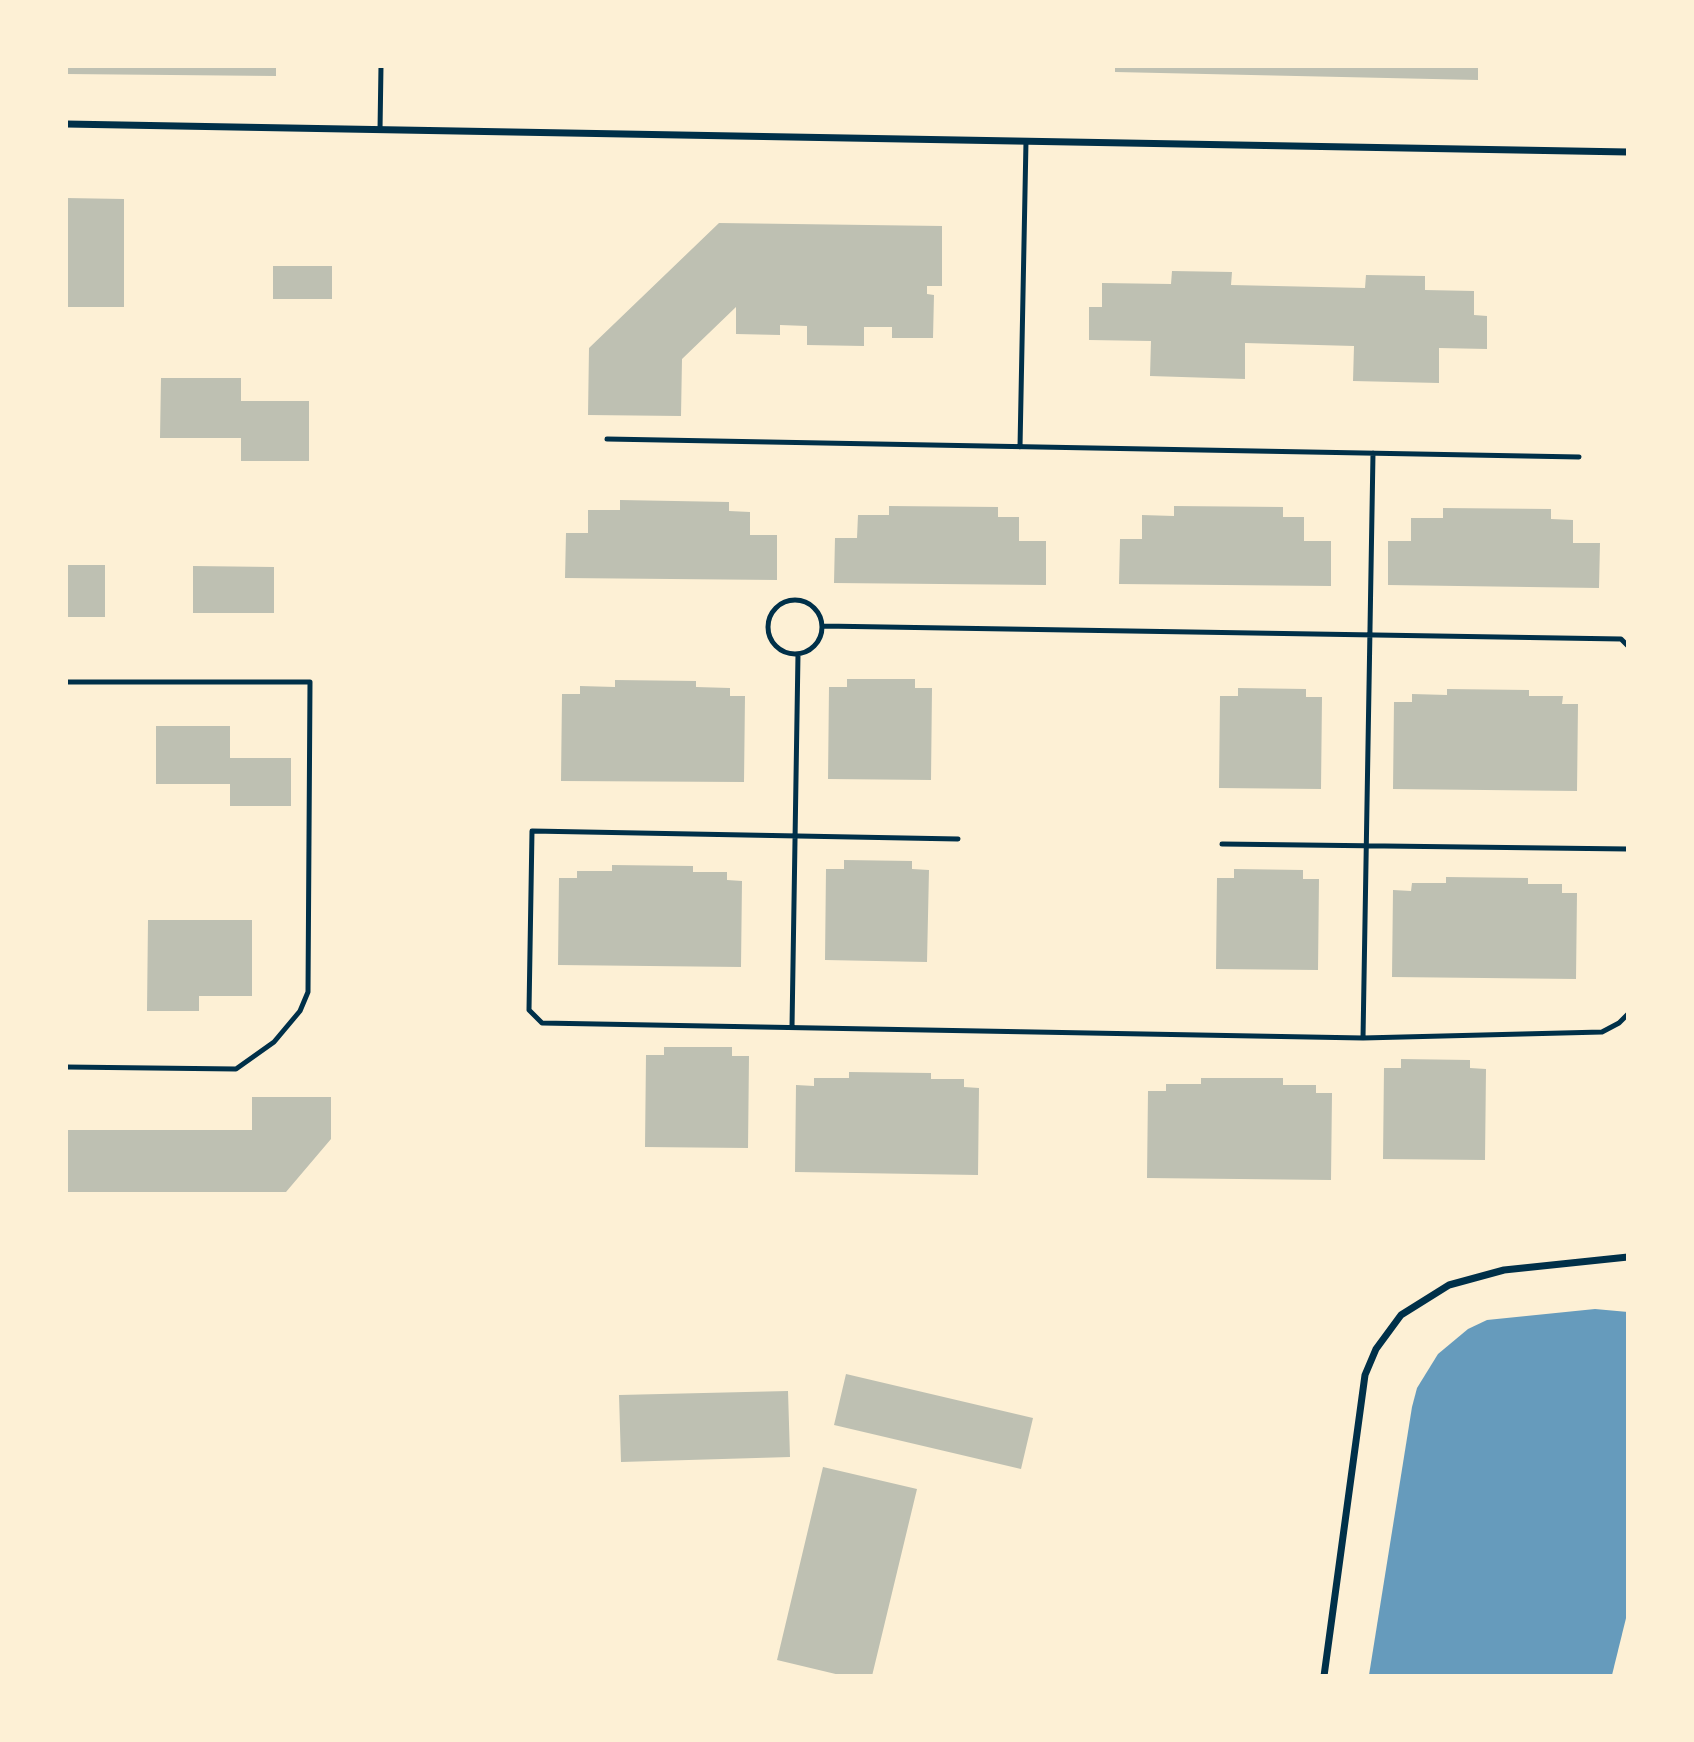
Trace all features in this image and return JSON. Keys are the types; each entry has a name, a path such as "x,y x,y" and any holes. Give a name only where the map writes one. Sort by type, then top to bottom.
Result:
{"street":[{"path":"66,124 1628,152"},
{"path":"1324,1675 1365,1375 1376,1349 1401,1315 1449,1285 1504,1270 1628,1256"}],"lane":[{"path":"380,130 381,66"},
{"path":"1020,446 1026,141"},
{"path":"607,439 1579,457"},
{"path":"1363,1038 1373,453"},
{"path":"789,600 802,600 814,608 822,626 815,646 798,654 781,651 772,642 768,630 769,618 777,607 789,600"},
{"path":"822,626 1620,639 1628,646"},
{"path":"792,1027 798,654"},
{"path":"66,682 310,682 310,696 308,992 300,1011 274,1042 236,1069 66,1067"},
{"path":"958,839 532,831 529,1010 542,1023 1363,1038 1602,1032 1619,1023 1628,1014"},
{"path":"1222,844 1628,849"}],"water":[{"path":"1595,1309 1628,1312 1628,1610 1612,1675 1369,1675 1417,1388 1438,1354 1468,1329 1487,1320"}],"building":[{"path":"66,66 276,66 276,76 66,74"},
{"path":"1115,66 1478,66 1478,80 1115,72"},
{"path":"66,198 124,199 124,307 66,307"},
{"path":"719,223 942,226 942,286 927,286 927,294 934,295 933,338 892,338 892,327 864,327 864,346 807,345 807,326 780,325 780,335 736,334 736,307 682,359 681,416 588,415 589,348"},
{"path":"273,266 332,266 332,299 273,299"},
{"path":"1172,271 1232,272 1231,285 1365,288 1366,275 1425,276 1425,290 1474,291 1474,315 1487,316 1487,349 1439,348 1439,383 1353,381 1354,346 1245,343 1245,379 1150,376 1151,341 1089,340 1089,307 1102,307 1102,283 1171,284"},
{"path":"161,378 241,378 241,401 309,401 309,461 241,461 241,438 160,438"},
{"path":"620,500 729,502 729,511 750,512 750,535 777,535 777,580 565,578 566,533 588,533 588,510 620,510"},
{"path":"889,506 998,507 998,517 1019,517 1019,541 1046,541 1046,585 834,583 835,538 857,538 858,515 889,515"},
{"path":"1174,506 1283,507 1283,517 1304,517 1304,541 1331,541 1331,586 1119,584 1120,539 1142,539 1142,515 1174,516"},
{"path":"1443,508 1551,509 1551,519 1573,520 1573,543 1600,543 1599,588 1388,585 1388,541 1411,541 1411,518 1443,518"},
{"path":"66,565 105,565 105,617 66,617"},
{"path":"193,566 274,567 274,613 193,613"},
{"path":"847,679 915,679 915,688 932,688 931,780 828,779 829,687 847,687"},
{"path":"615,680 696,681 696,687 730,688 730,696 745,696 744,782 561,781 562,694 580,694 580,686 615,687"},
{"path":"1238,688 1306,689 1306,697 1322,697 1321,789 1219,788 1220,696 1238,696"},
{"path":"1447,689 1529,690 1529,696 1563,696 1562,704 1578,704 1577,791 1393,789 1394,702 1412,702 1412,694 1447,695"},
{"path":"156,726 230,726 230,758 291,758 291,806 230,806 230,784 156,784"},
{"path":"844,860 912,861 912,869 929,870 927,962 825,960 826,869 844,869"},
{"path":"612,865 693,866 693,872 727,872 727,880 742,881 741,967 558,965 559,878 577,878 577,871 612,871"},
{"path":"1234,869 1303,870 1303,879 1319,879 1318,970 1216,969 1217,878 1234,878"},
{"path":"1446,877 1528,878 1528,884 1562,884 1562,893 1577,893 1576,979 1392,977 1393,890 1411,891 1412,883 1446,883"},
{"path":"148,920 252,920 252,996 199,996 199,1011 147,1011"},
{"path":"664,1047 732,1047 732,1056 749,1056 748,1148 645,1147 646,1055 664,1055"},
{"path":"1401,1059 1470,1060 1470,1068 1486,1069 1485,1160 1383,1159 1384,1068 1401,1068"},
{"path":"849,1072 931,1073 931,1079 964,1079 964,1087 979,1088 978,1175 795,1172 796,1085 814,1086 814,1078 849,1078"},
{"path":"1201,1078 1283,1078 1283,1085 1316,1085 1316,1093 1332,1093 1331,1180 1147,1178 1148,1091 1166,1091 1166,1084 1201,1084"},
{"path":"252,1097 331,1097 331,1139 286,1192 66,1192 66,1130 252,1130"},
{"path":"846,1374 1033,1418 1021,1469 834,1425"},
{"path":"788,1391 790,1457 621,1462 619,1395"},
{"path":"823,1467 917,1489 872,1676 844,1676 777,1660"}]}
